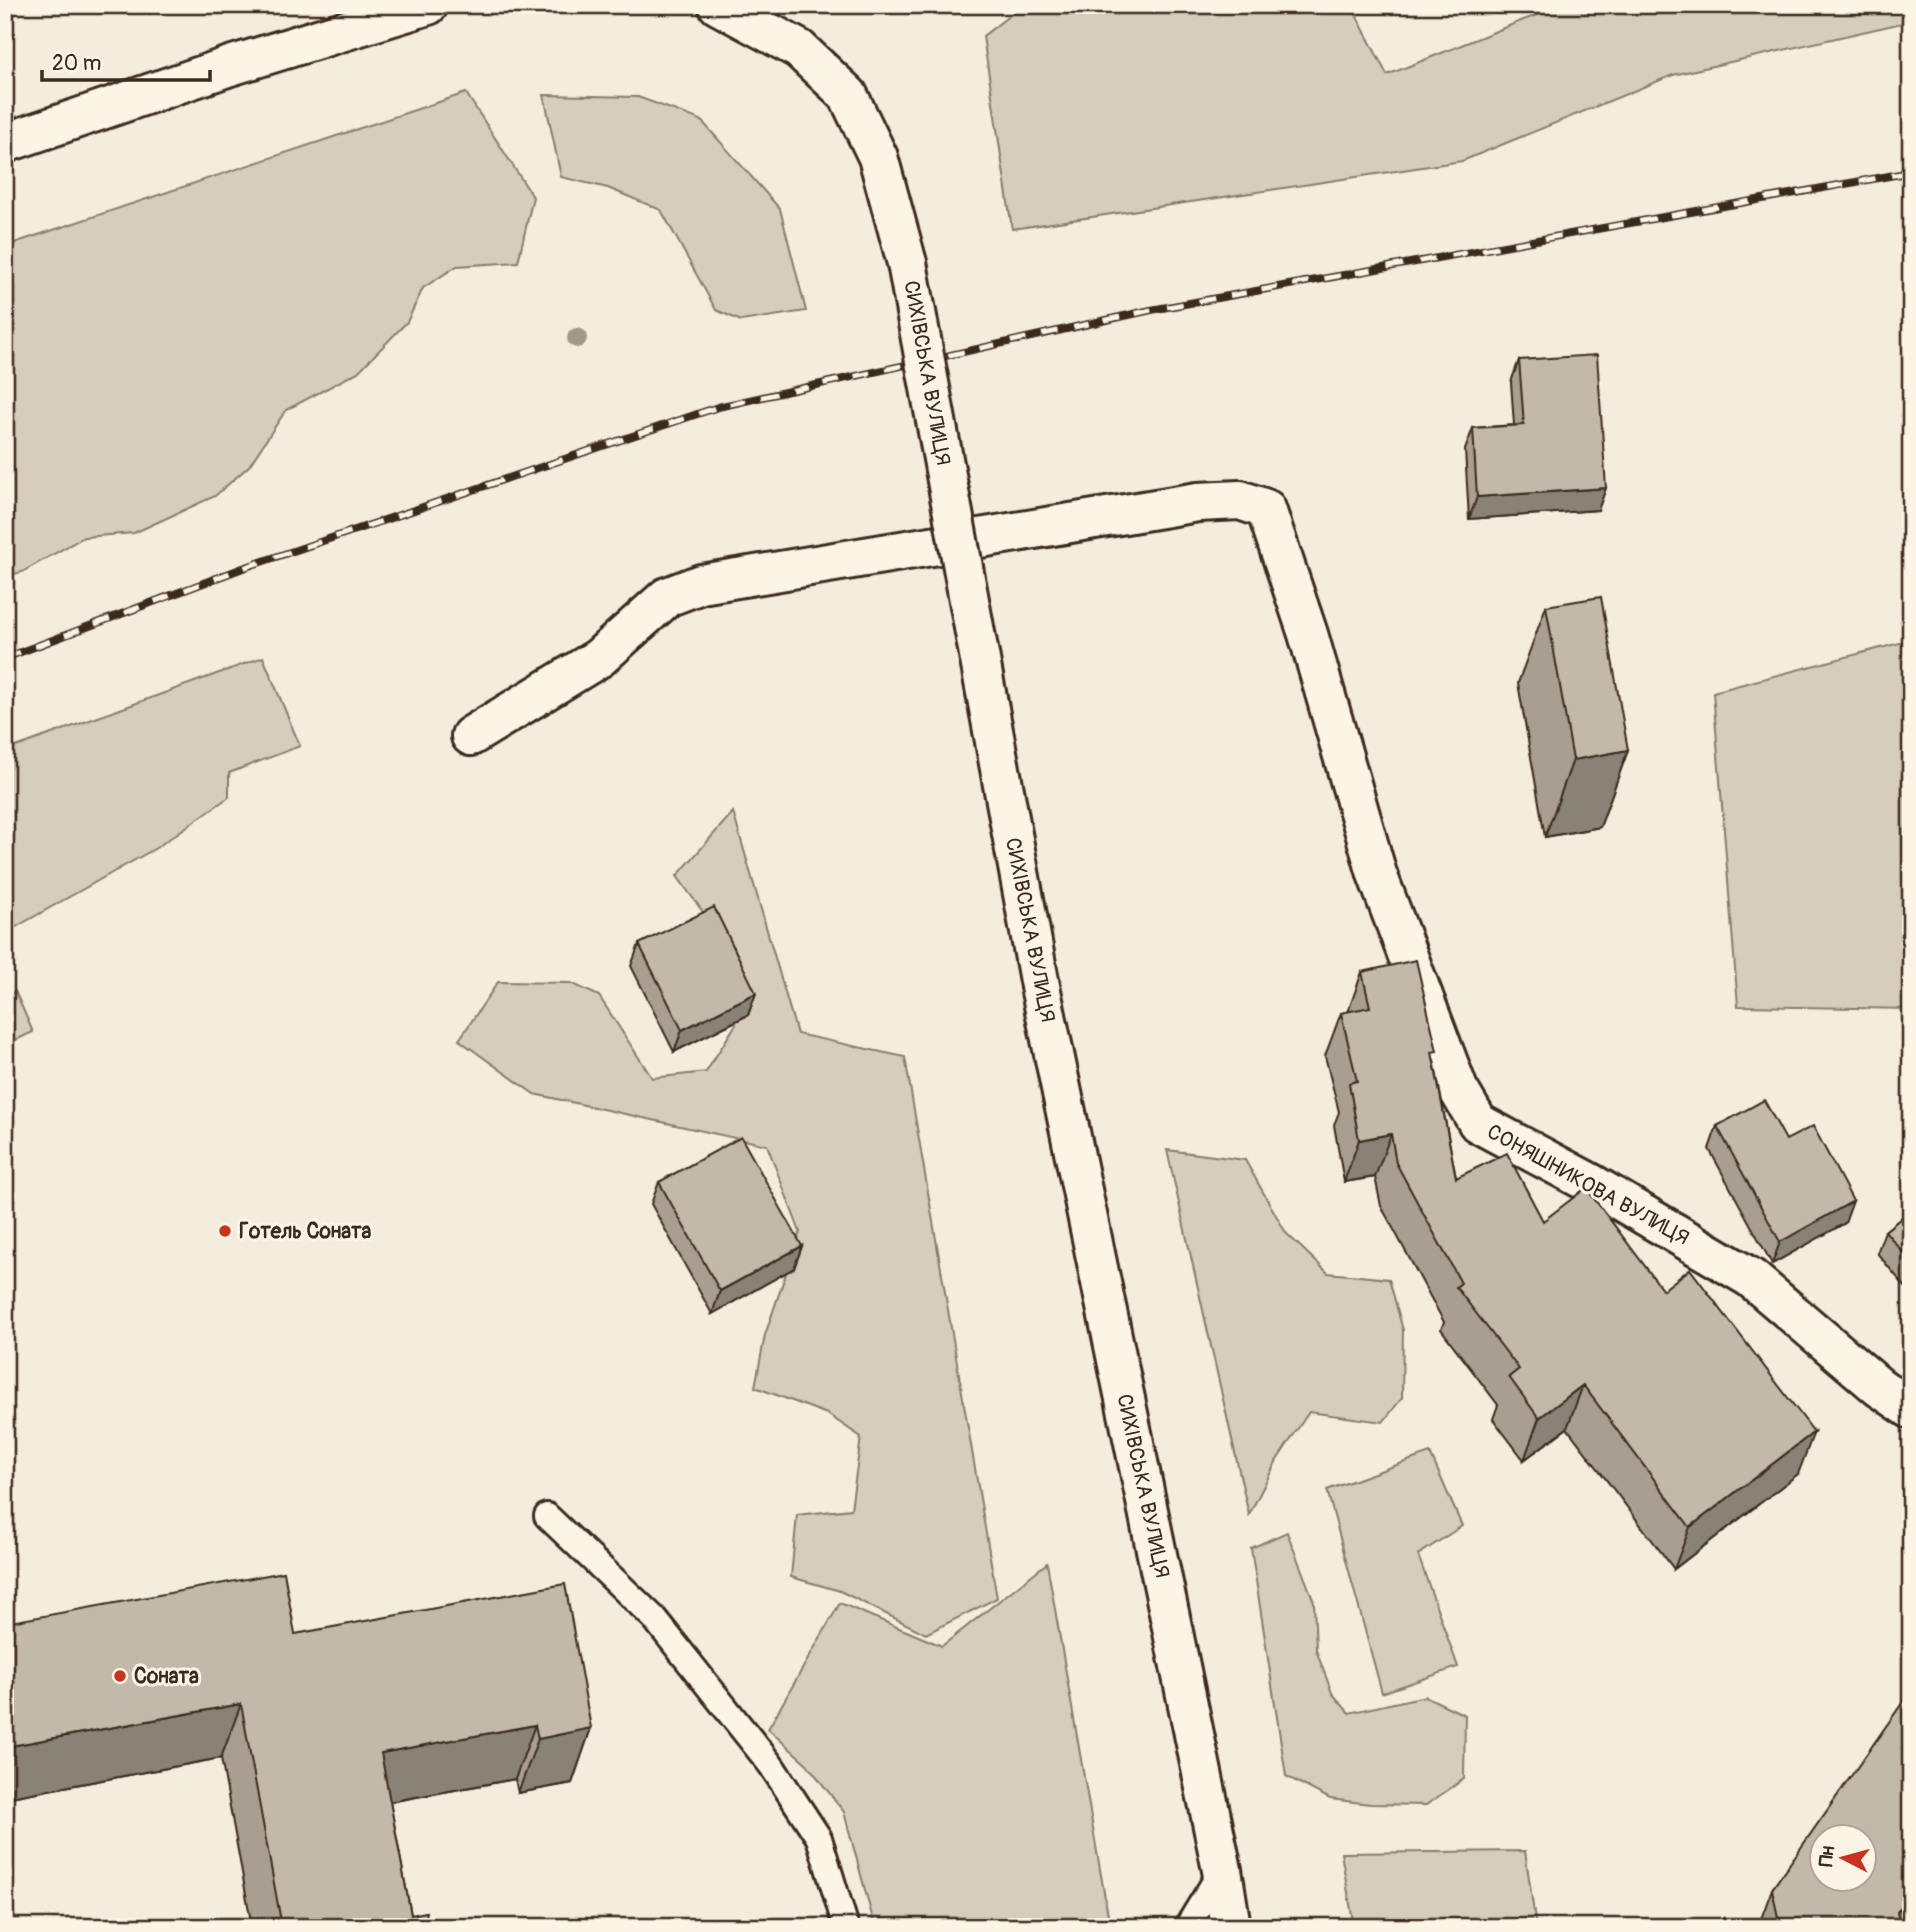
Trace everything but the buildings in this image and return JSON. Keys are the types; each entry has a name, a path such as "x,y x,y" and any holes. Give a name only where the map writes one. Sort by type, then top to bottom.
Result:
{"main road":[{"path":"5,143 230,66 428,5"},
{"name":"СИХІВСЬКА ВУЛИЦЯ","path":"718,5 799,49 848,95 878,157 907,263 1040,986 1222,1870 1231,1927"},
{"name":"СОНЯШНИКОВА ВУЛИЦЯ","path":"471,736 599,658 667,597 701,584 1198,502 1240,500 1266,509 1308,634 1377,874 1458,1089 1478,1123 1592,1184 1751,1278 1879,1387 1911,1409"}],"lane":[{"path":"547,1516 654,1618 771,1765 819,1838 846,1927"},
{"path":"1187,1927 1222,1870"}],"shaded area":[{"path":"1023,5 1351,5 1387,75 1526,19 1569,5 1911,5 1911,21 1673,75 1462,161 1012,229 983,36"},
{"path":"466,93 533,197 518,262 457,266 423,288 407,322 358,372 286,410 249,466 215,496 134,533 84,537 22,572 5,576 5,246"},
{"path":"544,95 638,97 701,120 780,209 806,311 741,321 716,310 661,210 608,188 561,177"},
{"path":"1911,640 1911,1009 1738,1006 1713,692"},
{"path":"263,657 300,746 229,773 229,797 156,848 5,933 5,751"},
{"path":"733,812 797,1034 905,1057 997,1598 926,1634 840,1591 791,1577 797,1515 851,1509 861,1437 827,1414 755,1387 765,1335 800,1232 767,1145 534,1094 459,1040 498,982 571,983 599,996 652,1078 706,1072 736,1024 721,937 677,876"},
{"path":"15,991 33,1032 5,1045 5,996"},
{"path":"1167,1150 1245,1160 1286,1233 1328,1273 1389,1279 1403,1330 1402,1398 1383,1422 1309,1412 1277,1460 1249,1515"},
{"path":"1430,1453 1462,1526 1418,1555 1458,1667 1382,1693 1327,1490"},
{"path":"1287,1532 1314,1602 1316,1650 1332,1693 1349,1713 1425,1696 1465,1715 1464,1779 1426,1805 1370,1804 1330,1799 1286,1776 1251,1548"},
{"path":"1047,1563 1110,1927 875,1927 844,1812 807,1764 768,1729 840,1603 942,1646"},
{"path":"1525,1851 1536,1927 1354,1927 1341,1853"}],"railway":[{"path":"5,658 243,568 718,407 1151,310 1911,172"}],"place":[{"name":"Готель Соната","path":"225,1231"},
{"name":"Соната","path":"120,1676"}]}
